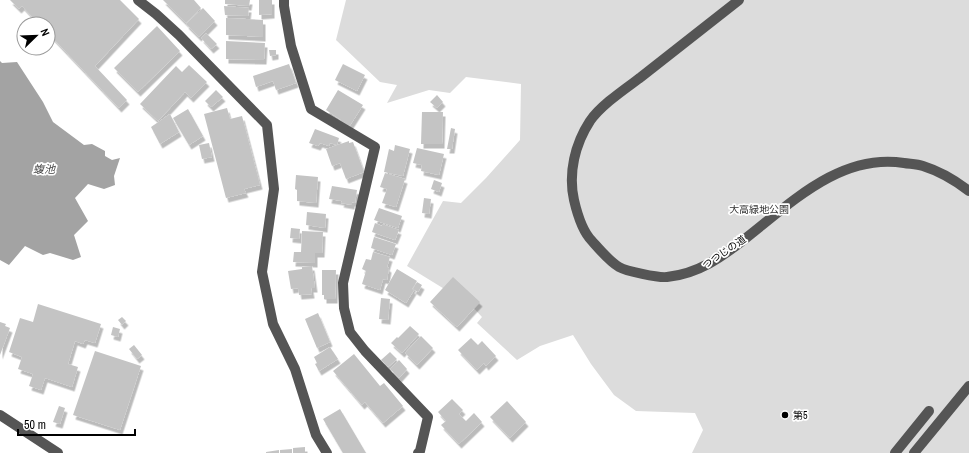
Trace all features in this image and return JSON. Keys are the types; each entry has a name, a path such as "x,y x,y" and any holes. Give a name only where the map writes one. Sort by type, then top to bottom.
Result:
{"street":[{"path":"138,0 179,35 267,125 274,189 262,272 273,324 295,369 316,435 327,453"},
{"path":"284,0 291,46 311,109 375,147 343,283 344,308 350,332 365,351 428,417 420,452"},
{"name":"つつじの道","path":"739,0 611,100 591,119 580,139 573,166 571,189 576,210 588,237 603,253 620,267 640,273 665,277 687,273 709,265 795,199 820,182 858,165 891,161 923,166 957,182 969,191"},
{"path":"914,453 969,386"},
{"path":"895,453 929,411"},
{"path":"0,415 58,453"}],"green space":[{"name":"大高緑地公園","path":"346,0 969,0 969,453 692,453 703,430 695,413 636,411 614,395 591,364 573,335 540,346 517,360 477,323 482,317 452,285 446,290 407,266 443,201 461,203 520,140 521,84 466,77 450,93 429,90 387,103 397,85 380,82 336,40"}],"water":[{"name":"蝮池","path":"0,61 2,63 17,62 43,102 53,122 84,145 92,144 105,151 105,156 112,160 120,158 114,176 115,185 104,189 88,184 75,198 88,221 74,235 81,257 73,260 50,253 43,255 25,246 9,265 0,260"}],"building":[{"path":"10,0 120,0 139,19 95,66 127,100 119,108 56,41 56,16 31,16 22,6 19,9"},
{"path":"163,0 194,0 201,8 186,23"},
{"path":"225,0 250,0 249,6 225,4"},
{"path":"259,0 272,0 272,14 259,15"},
{"path":"224,6 249,8 248,16 225,15"},
{"path":"203,8 215,21 199,37 186,24"},
{"path":"226,18 263,20 263,37 226,35"},
{"path":"157,26 180,51 138,92 114,68"},
{"path":"206,33 217,44 211,49 201,38"},
{"path":"226,41 265,43 264,60 226,59"},
{"path":"269,50 276,50 276,55 270,56"},
{"path":"289,64 296,83 276,90 273,81 256,87 253,76"},
{"path":"343,64 365,75 357,91 335,80"},
{"path":"189,65 207,82 191,98 185,92 158,121 140,104 176,66 182,72"},
{"path":"216,90 223,97 211,107 205,101"},
{"path":"338,90 363,105 349,127 326,110"},
{"path":"437,95 443,102 437,108 430,102"},
{"path":"227,108 230,119 242,116 260,185 244,189 246,193 226,198 204,114"},
{"path":"188,109 203,136 189,145 173,118"},
{"path":"422,112 443,112 442,144 421,144"},
{"path":"170,114 179,132 160,144 151,127"},
{"path":"451,128 455,129 452,149 447,149"},
{"path":"315,129 339,138 337,145 330,143 329,146 320,143 318,146 309,143"},
{"path":"349,141 349,143 353,142 364,172 346,179 340,163 332,166 326,149"},
{"path":"209,143 212,157 202,159 199,145"},
{"path":"395,145 410,149 403,176 384,172 389,149 394,151"},
{"path":"417,148 444,154 439,175 421,171 422,165 413,163"},
{"path":"385,173 405,179 396,207 382,203 387,189 380,187"},
{"path":"296,175 318,177 316,203 297,201 297,190 295,189"},
{"path":"434,180 442,183 439,192 431,189"},
{"path":"332,186 357,190 355,203 352,202 352,205 341,203 342,201 329,199"},
{"path":"424,198 431,199 429,214 422,213"},
{"path":"379,208 402,216 398,228 374,220"},
{"path":"307,212 326,214 325,228 306,225"},
{"path":"375,223 399,230 395,240 372,232"},
{"path":"291,228 300,229 299,239 290,238"},
{"path":"302,231 323,232 322,253 315,253 315,263 293,262 294,252 301,252"},
{"path":"374,237 396,244 392,255 371,248"},
{"path":"373,252 390,257 387,267 389,268 387,280 383,279 380,290 362,284 366,271 362,269 366,259 371,260"},
{"path":"312,266 315,288 311,288 312,294 299,295 298,288 291,289 288,271"},
{"path":"397,269 417,281 412,289 414,290 406,303 385,290"},
{"path":"322,270 336,270 335,299 324,299 324,295 322,295"},
{"path":"453,277 480,302 457,327 430,302"},
{"path":"417,282 422,285 418,292 413,289"},
{"path":"381,298 390,299 388,320 379,319"},
{"path":"38,304 101,324 95,343 85,340 83,344 75,341 68,364 78,367 72,387 45,378 41,390 29,386 33,374 18,369 22,357 9,352 20,318 33,322"},
{"path":"318,313 330,342 317,348 305,319"},
{"path":"122,317 126,321 122,325 118,320"},
{"path":"0,322 6,324 5,326 10,328 0,355"},
{"path":"410,326 419,334 402,353 391,343"},
{"path":"113,327 120,329 118,337 111,335"},
{"path":"421,336 433,348 417,365 405,353"},
{"path":"471,338 478,345 482,341 496,356 486,366 484,363 477,370 458,350"},
{"path":"134,345 142,355 137,359 129,349"},
{"path":"330,347 338,359 319,371 315,364 317,363 314,357"},
{"path":"95,351 141,366 120,430 73,415"},
{"path":"390,352 397,359 388,367 381,360"},
{"path":"354,354 380,386 384,383 403,406 383,423 365,402 362,405 333,371"},
{"path":"399,360 407,369 399,378 390,369"},
{"path":"452,399 463,410 459,414 466,421 474,413 482,422 459,444 441,425 446,421 438,412"},
{"path":"507,401 526,422 510,438 490,417"},
{"path":"59,406 65,408 60,424 53,422"},
{"path":"340,409 366,453 343,453 323,419"},
{"path":"305,447 305,453 293,453 293,448"},
{"path":"292,449 292,453 280,453 280,450"},
{"path":"279,450 279,453 266,453 266,452"}],"place":[{"name":"第5","path":"785,415"}]}
